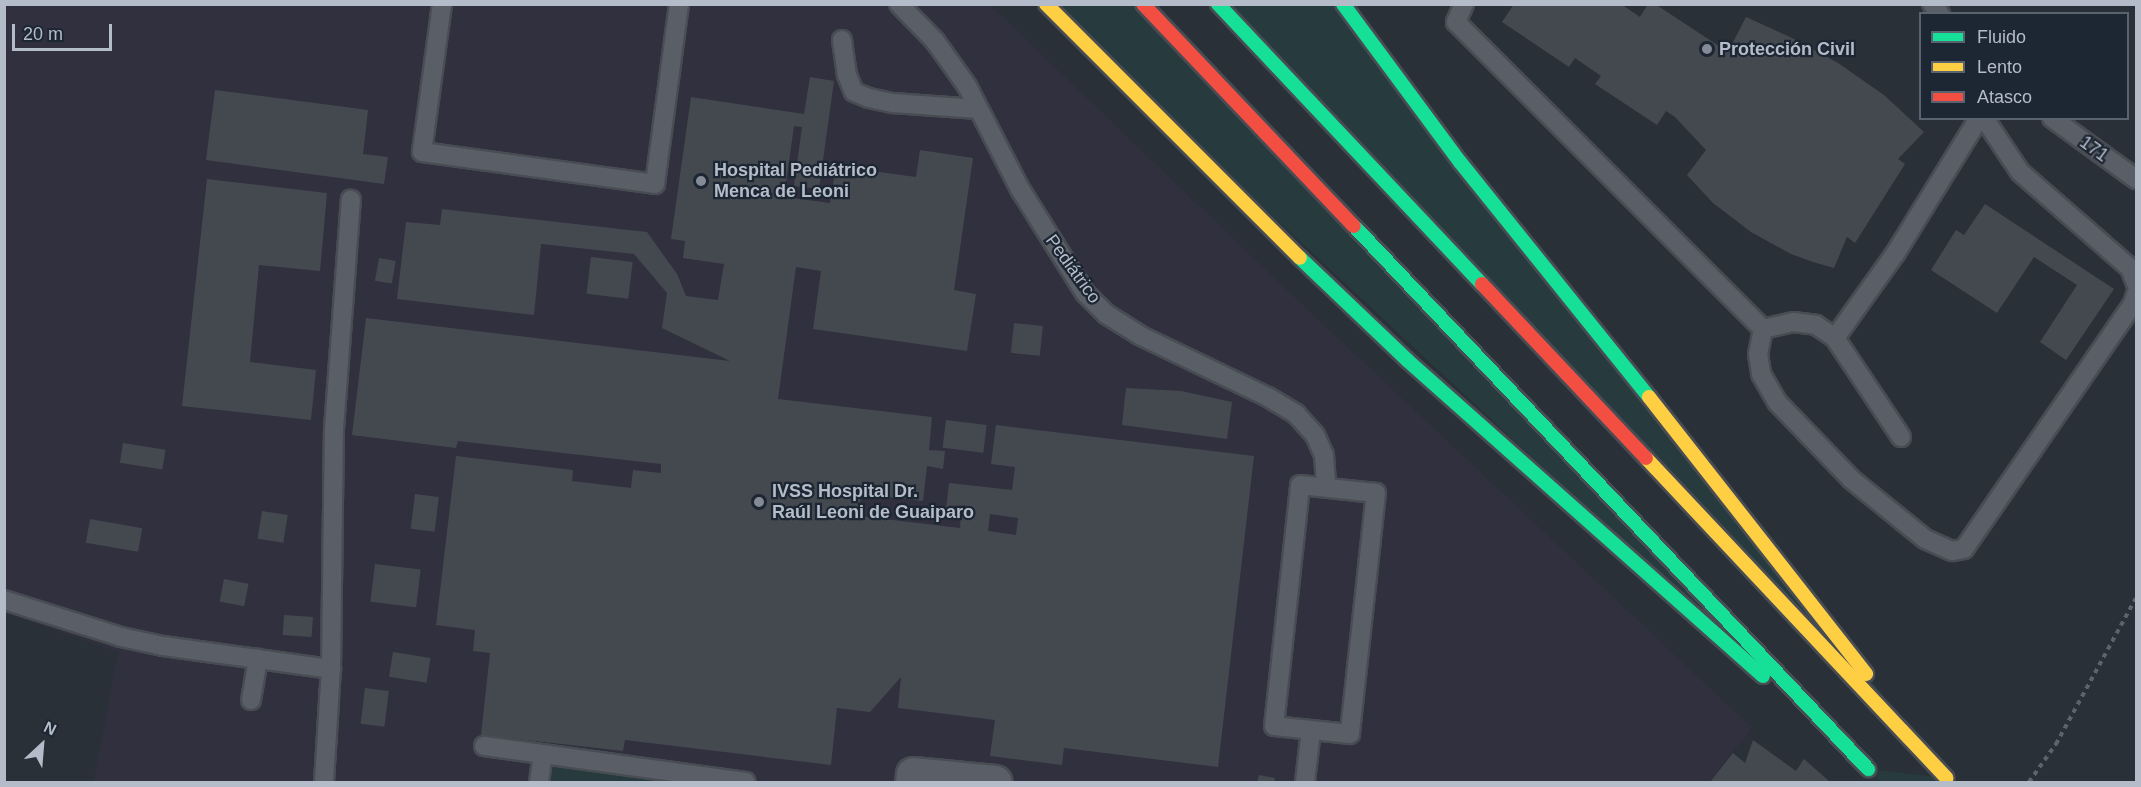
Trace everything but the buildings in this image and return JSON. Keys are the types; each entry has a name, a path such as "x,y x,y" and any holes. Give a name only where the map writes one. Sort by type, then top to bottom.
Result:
{"main road":[{"path":"1046,4 1269,227 1407,360 1868,769"},
{"path":"1143,4 1881,783"},
{"path":"1218,4 1949,781"},
{"path":"1343,4 1460,162 1700,461 1949,781"}],"street":[{"path":"912,783 913,774 995,783"}],"lane":[{"path":"442,4 422,152 655,184 679,4"},
{"name":"Pediátrico","path":"899,4 935,41 967,86 1020,189 1085,293 1106,314 1139,335 1269,397 1296,414 1315,435 1324,454 1326,487"},
{"path":"1464,4 1456,22 1763,329"},
{"path":"842,40 847,75 854,92 893,103 978,109"},
{"path":"1835,338 1895,254 1981,120"},
{"path":"1983,120 2020,172 2130,268 2136,284"},
{"name":"171","path":"2055,120 2136,179"},
{"path":"324,783 331,669 334,429 351,200"},
{"path":"1763,329 1758,354 1761,374 1777,402 1851,479 1925,539 1952,551 1964,549 2120,324 2136,294"},
{"path":"1763,329 1793,322 1804,323 1816,325 1835,338 1900,437"},
{"path":"1300,485 1376,493 1350,734 1311,730 1274,726 1300,485"},
{"path":"4,600 121,637 162,646 331,669"},
{"path":"251,700 258,659"},
{"path":"1305,783 1311,730"},
{"path":"483,746 746,783"},
{"path":"540,783 543,755"}],"path":[{"path":"2030,783 2056,744 2136,598"}],"shaded area":[{"name":"IVSS Hospital Dr. Raúl Leoni de Guaiparo","path":"7,4 990,5 1290,293 1752,728 1709,782 94,782 118,652 5,613 4,6"}],"green space":[{"path":"1046,5 1143,5 1868,769 1946,778 1218,5 1343,5 1951,782 1881,782"},
{"path":"543,755 746,782 539,782"}],"traffic: fast":[{"path":"1218,4 1482,284"},
{"path":"1343,4 1460,162 1649,397"},
{"path":"1354,226 1868,769"},
{"path":"1300,258 1407,360 1763,676"}],"traffic: slow":[{"path":"1046,4 1300,258"},
{"path":"1649,397 1866,674"},
{"path":"1646,458 1947,778"}],"traffic: jam":[{"path":"1143,4 1354,226"},
{"path":"1482,284 1646,458"}],"place":[{"name":"Protección Civil","path":"1707,49"},
{"name":"Hospital Pediátrico Menca de Leoni","path":"701,181"},
{"name":"IVSS Hospital Dr. Raúl Leoni de Guaiparo","path":"759,502"}]}
